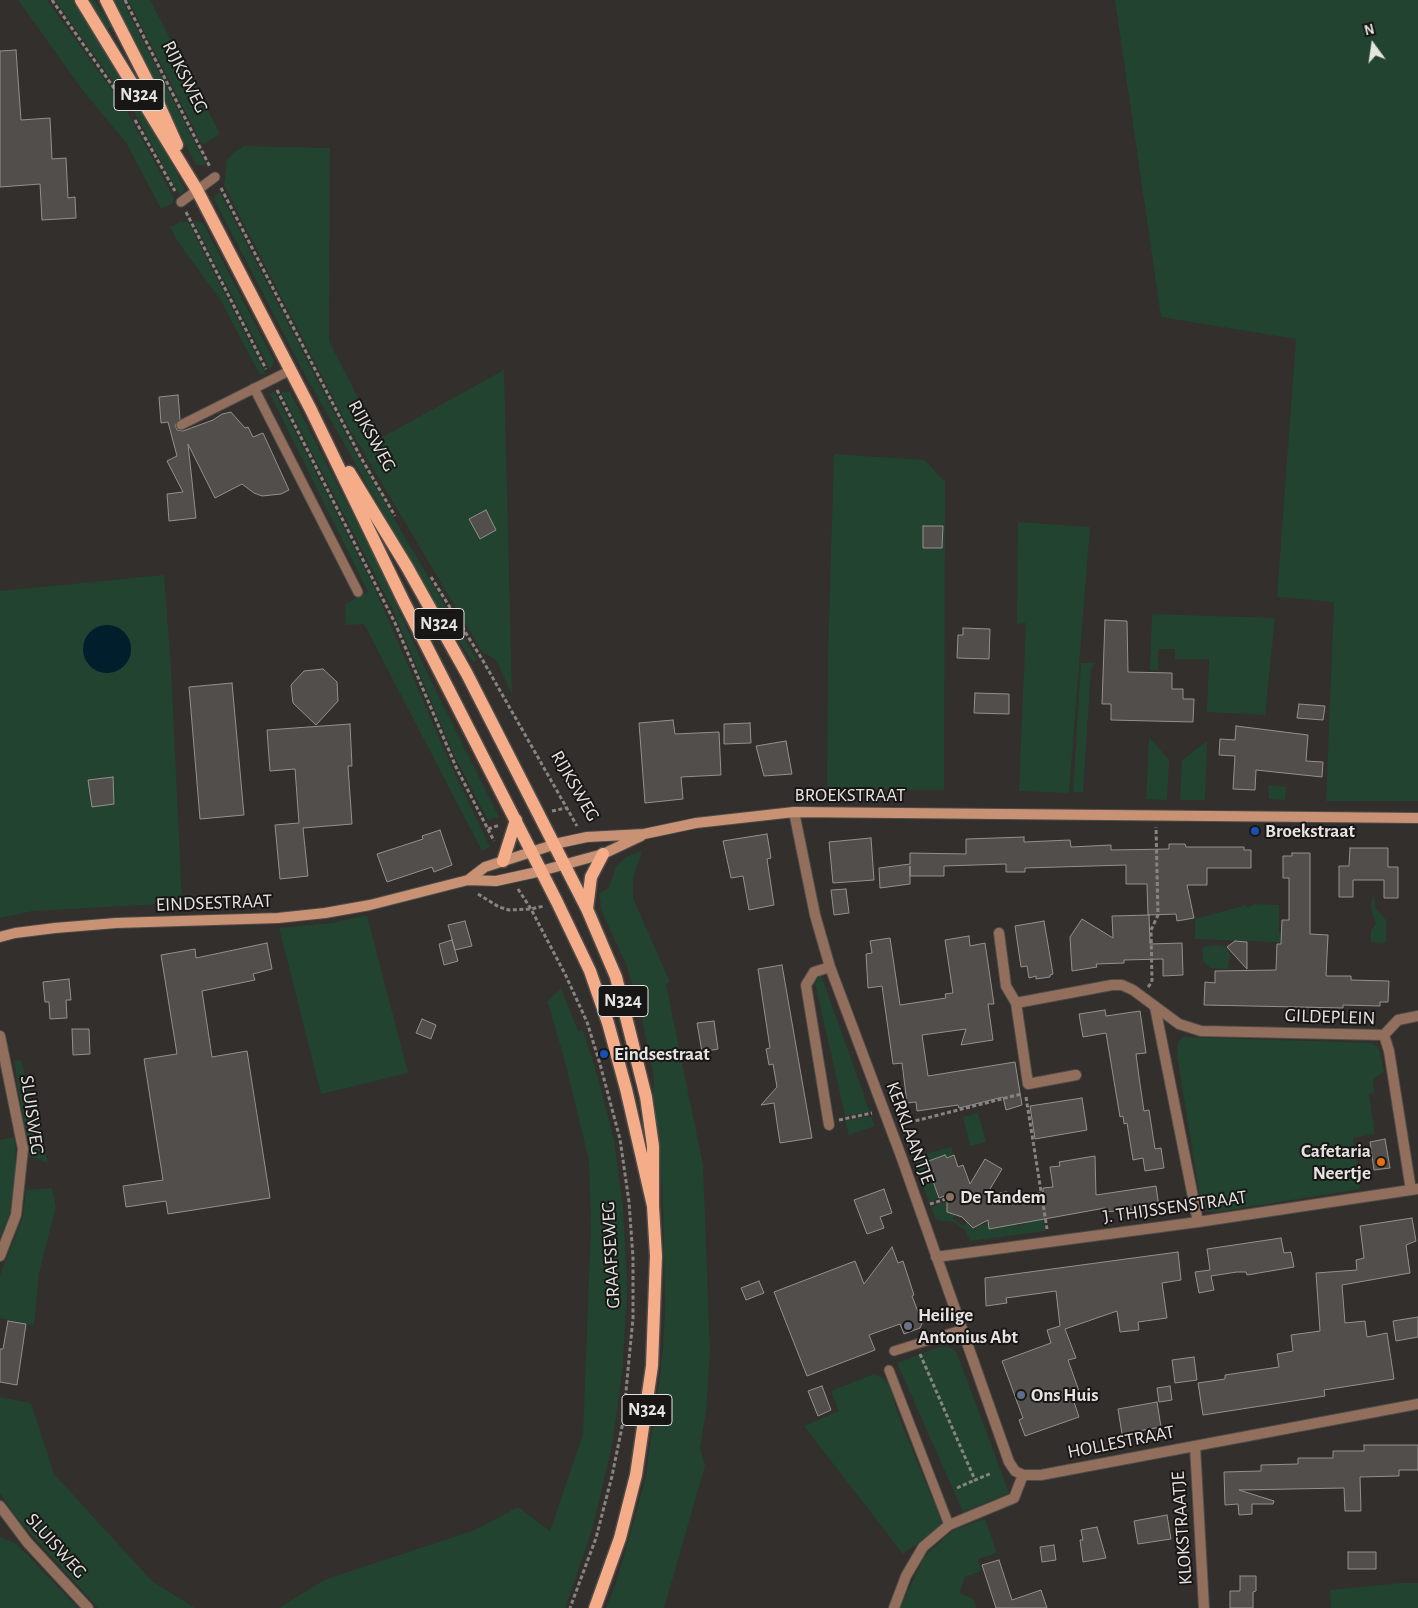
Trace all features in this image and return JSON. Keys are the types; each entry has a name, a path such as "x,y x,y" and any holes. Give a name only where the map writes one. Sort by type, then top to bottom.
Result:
{"main road":[{"name":"RIJKSWEG","path":"82,0 197,190 291,370 403,600 532,852"},
{"name":"RIJKSWEG","path":"106,0 156,96 197,190"},
{"name":"RIJKSWEG","path":"311,410 407,567 467,674 565,864"},
{"name":"BROEKSTRAAT","path":"532,852 583,838 644,834 696,824 794,812 1418,818"},
{"path":"503,861 516,820"},
{"name":"BROEKSTRAAT","path":"542,870 603,854 644,834"},
{"name":"EINDSESTRAAT","path":"0,937 15,933 55,928 116,923 278,918 316,914 370,905 458,883 468,880 485,868 532,852"},
{"name":"N324","path":"532,852 590,971 608,1023 626,1089 652,1206"},
{"path":"587,909 591,877 603,854"},
{"name":"N324","path":"565,864 587,909 616,977 646,1097 653,1146 652,1206 656,1256 655,1315 645,1424 636,1475 620,1538 595,1608"},
{"name":"EINDSESTRAAT","path":"468,880 496,881 542,870"}],"street":[{"name":"KERKLAANTJE","path":"794,812 815,916 830,967 891,1128 1009,1462 1015,1470 1023,1475"},
{"path":"999,933 1006,986 1016,1003 1028,1084 1076,1075"},
{"path":"829,1123 806,985 814,972 830,967"},
{"name":"GILDEPLEIN","path":"1016,1003 1112,985 1122,986 1141,996 1179,1024 1201,1031 1384,1035 1389,1050 1415,1189"},
{"path":"1155,1007 1198,1222"},
{"path":"1384,1035 1398,1020 1418,1016"},
{"name":"SLUISWEG","path":"0,1036 23,1148 16,1215 0,1256"},
{"name":"J. THIJSSENSTRAAT","path":"936,1257 1198,1222 1415,1189"},
{"name":"HOLLESTRAAT","path":"1023,1475 1041,1475 1418,1404"},
{"name":"KLOKSTRAATJE","path":"1195,1446 1204,1608"},
{"path":"894,1608 915,1557 923,1547 949,1526 1008,1502 1018,1492 1023,1475"},
{"name":"SLUISWEG","path":"0,1506 26,1542 88,1608"}],"lane":[{"path":"181,202 215,177"},
{"path":"181,425 291,370"},
{"path":"254,388 358,592"},
{"path":"894,1351 961,1330"},
{"path":"889,1370 949,1526"}],"path":[{"path":"52,0 132,114 181,202 395,624 442,734 488,829"},
{"name":"RIJKSWEG","path":"124,0 360,456 400,524"},
{"name":"RIJKSWEG","path":"430,575 482,659 583,838"},
{"path":"1141,996 1152,982 1151,930 1158,915 1156,816"},
{"name":"GRAAFSEWEG","path":"458,883 499,907 509,910 531,909 587,1022 620,1139 633,1258 633,1318 623,1422 612,1476 596,1538 570,1608"},
{"path":"891,1128 1026,1093 1049,1242"},
{"path":"829,1123 884,1111"},
{"path":"916,1344 975,1480"},
{"path":"958,1488 992,1473"}],"green space":[{"path":"18,0 47,0 125,108 174,198 172,204 161,209 127,144 81,88"},
{"path":"55,0 75,0 165,151 185,189 180,196 135,113"},
{"path":"88,0 94,0 112,27 106,29"},
{"path":"111,0 122,0 206,165 196,165"},
{"path":"128,0 150,0 220,134 202,144"},
{"path":"1115,0 1418,0 1418,801 1326,801 1334,602 1277,597 1296,339 1161,317"},
{"path":"244,146 330,148 329,341 379,439 504,370 512,694 496,660 482,652 345,421 224,185 227,160 233,153"},
{"path":"219,191 352,447 477,660 473,662 441,616 303,371 214,199"},
{"path":"193,220 203,223 274,361 270,369"},
{"path":"181,221 188,222 265,373 260,375 220,299 178,242 170,227"},
{"path":"274,391 376,591 452,768 490,847 482,851 364,624 346,625 345,604 368,592 270,394"},
{"path":"281,392 290,392 377,562 429,677 499,817 488,820 454,755 392,608"},
{"path":"834,454 925,460 945,482 944,790 827,789 828,655"},
{"path":"1018,522 1090,527 1069,793 1019,791 1026,623 1017,624"},
{"path":"164,575 171,666 182,903 33,911 0,918 0,591","holes":["112,626 120,629 130,641 131,655 127,663"]},
{"path":"1152,614 1275,618 1265,715 1207,712 1209,659 1175,659 1175,649 1158,649 1158,670 1150,670"},
{"path":"1081,663 1095,663 1091,669 1083,792 1073,792"},
{"path":"1149,737 1169,760 1167,800 1146,799"},
{"path":"1207,741 1205,800 1180,800 1182,760"},
{"path":"1268,785 1286,787 1285,800 1269,799"},
{"path":"642,851 633,878 633,898 670,982 666,984 703,1165 710,1353 706,1411 700,1447 705,1466 664,1608 606,1608 616,1584 645,1481 663,1353 665,1306 663,1198 659,1146 652,1109 654,1077 639,1005 626,964 602,912 599,894 609,887 616,867 625,857"},
{"path":"1373,893 1376,909 1386,920 1386,943 1371,942 1371,930 1376,924 1371,907"},
{"path":"1255,904 1279,905 1279,933 1329,934 1329,944 1195,939 1195,919 1246,905 1247,908"},
{"path":"367,915 408,1073 321,1094 279,928 332,923"},
{"path":"1216,945 1225,946 1230,955 1228,969 1210,968 1203,961 1202,948"},
{"path":"821,975 870,1112 845,1116 815,983"},
{"path":"561,988 578,1031 583,1030 614,1140 623,1207 627,1286 623,1364 613,1441 593,1527 565,1608 279,1608 324,1580 475,1530 518,1507 550,1531 583,1434 591,1227 589,1161 564,1058 548,1003 545,1004"},
{"path":"1183,1037 1371,1043 1379,1048 1384,1072 1373,1079 1374,1092 1369,1094 1375,1134 1353,1138 1360,1189 1217,1212 1208,1211 1200,1198 1177,1055 1178,1042"},
{"path":"14,1060 21,1061 48,1163 29,1156"},
{"path":"978,1113 986,1142 970,1146 963,1117"},
{"path":"871,1116 875,1126 849,1135 845,1121"},
{"path":"14,1137 16,1149 15,1175 10,1213 0,1238 0,1140"},
{"path":"951,1147 954,1155 947,1158 945,1155 926,1162 938,1198 929,1202 913,1157"},
{"path":"52,1188 56,1206 39,1273 34,1325 0,1318 0,1275 23,1217 26,1190"},
{"path":"947,1201 947,1212 955,1214 953,1219 963,1226 967,1222 973,1229 988,1222 989,1229 1027,1224 1025,1210 1041,1208 1045,1231 970,1241 965,1230 954,1222 936,1220 931,1207"},
{"path":"947,1346 956,1351 1009,1493 963,1512 897,1363 939,1347"},
{"path":"874,1374 881,1377 889,1385 899,1417 943,1525 903,1554 804,1426 839,1411 831,1391"},
{"path":"0,1397 31,1403 54,1474 152,1581 195,1608 98,1608 14,1515 0,1493"},
{"path":"985,1519 997,1553 978,1559 981,1571 965,1577 959,1593 973,1599 976,1608 900,1608 924,1557 953,1530"},
{"path":"0,1537 16,1543 78,1608 0,1608"},
{"path":"1418,1583 1418,1608 1331,1608 1330,1590"}],"water":[{"path":"107,625 116,627 124,632 129,640 131,649 129,658 124,666 116,671 107,673 98,671 90,666 85,658 83,649 85,640 90,632 98,627"}],"building":[{"path":"16,50 21,120 50,118 52,159 66,158 68,198 75,197 76,218 42,220 40,184 0,187 0,51"},
{"path":"178,395 180,419 175,425 177,430 183,431 231,412 245,428 248,427 253,437 263,433 289,490 281,494 262,496 254,493 242,484 215,498 188,444 196,518 169,521 167,494 183,492 167,461 177,456 168,422 161,423 159,397"},
{"path":"486,510 496,530 480,539 469,519"},
{"path":"923,526 943,526 942,548 923,548"},
{"path":"1105,620 1127,621 1128,672 1172,673 1172,689 1183,689 1183,699 1194,699 1193,722 1111,720 1111,704 1102,704"},
{"path":"963,628 990,629 989,659 957,658 958,635 963,635"},
{"path":"323,669 337,682 338,701 316,725 293,703 291,685 304,671"},
{"path":"232,683 244,815 200,819 189,687"},
{"path":"975,693 1009,694 1009,714 974,713"},
{"path":"1299,704 1325,706 1323,720 1297,718"},
{"path":"673,720 675,734 719,732 721,775 681,777 683,799 645,803 639,723"},
{"path":"750,723 751,743 724,744 724,724"},
{"path":"350,724 352,766 348,766 352,824 303,828 308,876 280,879 275,825 299,823 295,769 270,771 267,730"},
{"path":"1236,726 1308,735 1306,761 1323,762 1322,777 1256,770 1255,790 1233,789 1235,756 1219,755 1220,739 1235,740"},
{"path":"786,741 792,774 764,776 756,746"},
{"path":"113,777 114,804 92,807 88,780"},
{"path":"440,830 452,865 434,872 432,867 387,882 377,854 423,839 422,836"},
{"path":"767,834 771,858 767,859 774,905 749,910 743,876 731,878 723,841"},
{"path":"1024,837 1024,842 1070,840 1071,847 1111,845 1111,850 1169,849 1169,844 1185,844 1186,847 1244,847 1244,850 1251,850 1251,868 1207,868 1207,885 1187,885 1194,918 1177,921 1176,914 1148,915 1147,884 1126,884 1126,865 1025,868 1025,872 1006,872 1006,864 944,866 944,876 910,876 910,884 880,888 879,868 910,864 910,853 966,854 966,839"},
{"path":"871,838 874,880 833,883 829,842"},
{"path":"1350,848 1388,848 1388,867 1398,867 1398,898 1384,898 1384,880 1353,880 1353,897 1339,897 1339,866 1349,866"},
{"path":"1292,853 1310,853 1310,934 1328,935 1326,976 1351,976 1351,980 1389,981 1388,1002 1380,1002 1380,1006 1343,1005 1343,1008 1204,1005 1205,982 1215,983 1215,971 1276,970 1277,944 1281,944 1282,920 1289,920 1289,878 1283,878 1283,856 1292,856"},
{"path":"846,889 849,913 834,915 831,890"},
{"path":"1149,915 1150,944 1182,943 1183,975 1163,976 1163,959 1124,960 1124,963 1096,964 1097,967 1072,971 1070,937 1082,919 1113,938 1112,916"},
{"path":"465,921 472,946 455,950 448,925"},
{"path":"1044,921 1053,974 1050,977 1036,979 1036,976 1029,978 1027,966 1021,967 1015,926"},
{"path":"969,936 970,946 985,943 994,1004 988,1004 993,1040 961,1045 966,1029 922,1035 928,1076 1015,1062 1022,1105 1006,1110 1003,1097 959,1108 958,1105 917,1111 916,1102 907,1103 902,1063 893,1064 882,986 868,988 866,954 872,953 870,941 890,938 900,1005 946,998 945,994 953,993 945,940"},
{"path":"452,940 458,961 444,965 439,944"},
{"path":"1235,941 1247,942 1247,969 1227,947"},
{"path":"267,943 272,969 253,974 255,980 202,991 212,1057 247,1051 270,1198 168,1214 166,1201 126,1207 123,1186 163,1180 144,1059 177,1054 161,955 195,949 196,958"},
{"path":"782,965 812,1138 780,1143 774,1103 761,1105 777,1087 773,1064 769,1065 766,1049 770,1048 758,969"},
{"path":"69,979 71,1000 66,1000 67,1018 50,1019 49,1002 45,1002 43,982"},
{"path":"1105,1010 1106,1016 1140,1011 1146,1053 1136,1054 1144,1111 1149,1110 1155,1149 1161,1148 1164,1168 1145,1171 1143,1158 1133,1160 1127,1123 1124,1124 1123,1116 1120,1117 1106,1033 1083,1037 1079,1014"},
{"path":"422,1019 436,1025 431,1039 416,1033"},
{"path":"714,1021 718,1049 702,1052 697,1023"},
{"path":"72,1029 89,1029 90,1054 73,1055"},
{"path":"1082,1098 1087,1130 1035,1139 1030,1106"},
{"path":"1385,1139 1390,1168 1374,1170 1370,1142"},
{"path":"945,1155 947,1158 954,1155 958,1167 963,1165 970,1184 985,1159 1002,1169 987,1194 1007,1192 1008,1197 1043,1192 1043,1188 1053,1187 1050,1167 1060,1166 1059,1162 1095,1156 1096,1195 1156,1186 1159,1207 1105,1212 1105,1208 989,1229 988,1220 973,1228 962,1217 947,1212 947,1195 939,1198 926,1162"},
{"path":"884,1189 892,1213 880,1217 884,1228 867,1234 854,1200"},
{"path":"1412,1218 1416,1241 1406,1245 1410,1273 1342,1285 1345,1323 1365,1321 1367,1337 1387,1333 1394,1379 1324,1390 1325,1396 1203,1415 1198,1383 1225,1379 1225,1375 1279,1367 1277,1354 1293,1351 1291,1335 1320,1331 1316,1273 1357,1270 1356,1260 1364,1258 1360,1226"},
{"path":"1281,1238 1284,1253 1291,1252 1294,1267 1247,1275 1246,1272 1237,1272 1211,1276 1214,1290 1199,1293 1195,1272 1210,1270 1207,1249"},
{"path":"892,1247 898,1263 903,1261 914,1295 912,1296 920,1317 924,1319 920,1328 904,1334 900,1324 869,1335 875,1350 807,1376 774,1292 855,1261 864,1284"},
{"path":"1178,1252 1181,1280 1162,1283 1167,1318 1138,1322 1139,1330 1120,1332 1117,1311 1065,1329 1076,1358 1068,1360 1079,1391 1071,1393 1079,1417 1025,1436 1019,1420 1023,1418 1002,1361 1051,1343 1047,1330 1060,1326 1056,1291 1006,1298 1007,1303 986,1306 985,1278"},
{"path":"759,1281 764,1293 746,1300 741,1288"},
{"path":"1418,1317 1418,1337 1396,1341 1393,1321"},
{"path":"8,1321 26,1324 17,1385 0,1382 0,1349 3,1349"},
{"path":"1194,1357 1197,1380 1175,1383 1172,1360"},
{"path":"822,1386 831,1410 818,1416 808,1391"},
{"path":"1170,1386 1172,1400 1159,1402 1157,1388"},
{"path":"1157,1402 1161,1427 1122,1434 1118,1409"},
{"path":"1364,1445 1418,1445 1418,1470 1399,1470 1399,1476 1360,1477 1361,1511 1345,1511 1344,1488 1239,1490 1274,1501 1273,1504 1252,1504 1252,1514 1239,1515 1238,1504 1225,1505 1224,1472 1261,1471 1261,1465 1298,1464 1298,1458 1333,1458 1333,1451 1364,1451"},
{"path":"1167,1515 1171,1539 1138,1544 1134,1521"},
{"path":"1097,1527 1106,1558 1083,1562 1080,1540 1083,1540 1081,1530"},
{"path":"1054,1545 1056,1560 1042,1562 1040,1547"},
{"path":"1348,1552 1376,1552 1376,1569 1348,1569"},
{"path":"999,1560 1012,1600 1041,1590 1047,1608 996,1608 982,1565"},
{"path":"1240,1576 1256,1576 1253,1608 1230,1608 1230,1591 1240,1591"}],"place":[{"name":"Broekstraat","path":"1255,831"},
{"name":"Eindsestraat","path":"604,1054"},
{"name":"Cafetaria Neertje","path":"1381,1162"},
{"name":"De Tandem","path":"950,1197"},
{"name":"Heilige Antonius Abt","path":"908,1326"},
{"name":"Ons Huis","path":"1021,1395"}]}
